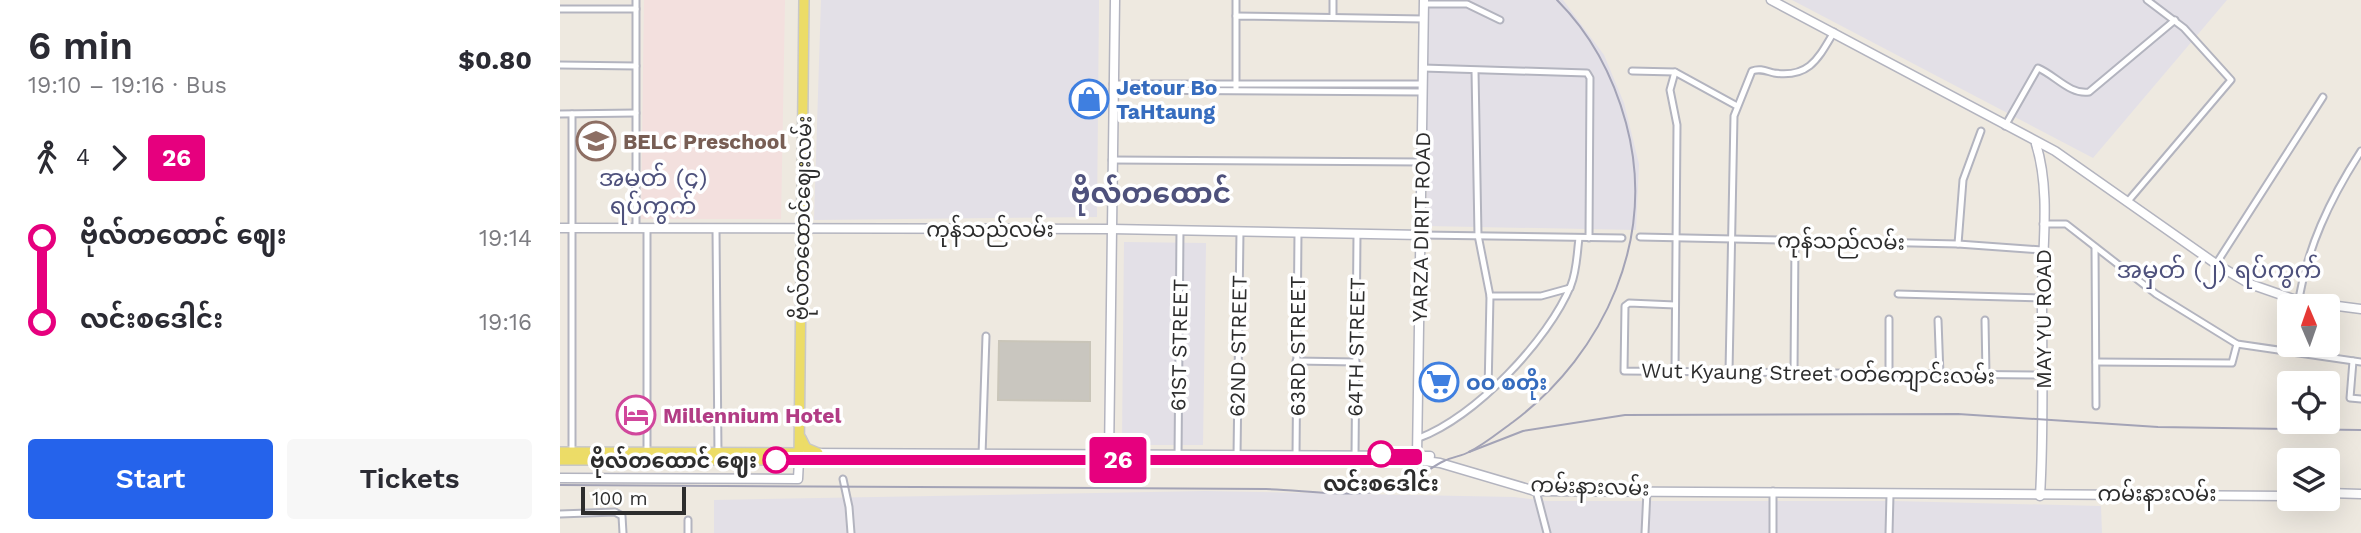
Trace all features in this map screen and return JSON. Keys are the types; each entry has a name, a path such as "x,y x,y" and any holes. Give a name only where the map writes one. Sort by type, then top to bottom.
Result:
{"main road":[{"path":"1109,457 1115,0"},
{"path":"1771,0 2036,144 2055,151 2129,200 2216,264 2250,284 2277,295"},
{"name":"ဗိုလ်တထောင်ဈေးလမ်း","path":"799,456 805,2"},
{"name":"YARZA DIRIT ROAD","path":"1417,457 1424,2"},
{"name":"MAY YU ROAD","path":"2036,144 2041,160 2043,224 2044,451 2040,494"},
{"name":"ကုန်သည်လမ်း","path":"560,228 1111,229 1421,235"},
{"path":"2340,307 2361,309"},
{"path":"774,452 789,449 800,436 806,447 818,453"},
{"name":"ကမ်းနားလမ်း","path":"560,452 572,456 1438,457 1535,489 2277,495"},
{"name":"ကမ်းနားလမ်း","path":"719,456 774,452 799,456 818,453 982,457"},
{"name":"ကမ်းနားလမ်း","path":"560,460 572,456"},
{"path":"560,478 798,479 799,456"},
{"name":"ကမ်းနားလမ်း","path":"1773,492 1890,495 2040,494"},
{"path":"2340,495 2361,495"}],"street":[{"path":"571,0 571,9"},
{"path":"636,0 636,228"},
{"path":"1236,0 1236,88"},
{"path":"1333,0 1333,16"},
{"path":"2129,200 2231,80 2175,20 2147,0"},
{"path":"1424,2 1467,4 1500,20"},
{"path":"560,9 636,9"},
{"path":"1236,16 1424,19"},
{"path":"2006,126 2039,68 2055,75 2069,89 2080,93 2089,92 2175,20"},
{"path":"1729,372 1737,106 1752,71 1759,69 1788,74 1807,70 1815,65 1834,32"},
{"path":"560,65 636,66"},
{"path":"1423,68 1587,73 1590,78 1589,238"},
{"path":"1475,71 1478,235 1490,296 1488,391"},
{"path":"1632,71 1675,72 1737,106"},
{"path":"1675,72 1670,90 1677,125 1675,371"},
{"path":"1236,88 1291,84 1423,88"},
{"path":"1291,84 1291,92"},
{"path":"1328,84 1329,92"},
{"path":"1113,87 1236,88 1291,92 1423,88"},
{"path":"2216,264 2323,97"},
{"path":"560,114 636,113"},
{"path":"572,114 572,456"},
{"path":"1958,244 1963,180 1981,131"},
{"path":"2300,294 2317,229 2333,195 2361,151"},
{"path":"1112,160 1422,162"},
{"path":"2043,224 2066,224 2156,294 2237,344 2277,351"},
{"path":"647,456 648,228"},
{"path":"716,229 719,456"},
{"name":"61ST STREET","path":"1178,457 1180,230"},
{"name":"62ND STREET","path":"1237,457 1240,231"},
{"name":"63RD STREET","path":"1296,457 1298,232"},
{"name":"64TH STREET","path":"1354,457 1357,233"},
{"path":"1421,235 1622,238"},
{"name":"ကုန်သည်လမ်း","path":"1640,237 1958,244 2042,250"},
{"path":"1419,438 1438,430 1488,391 1541,334 1570,288 1579,238"},
{"path":"1794,373 1795,239"},
{"path":"2095,247 2096,406"},
{"path":"1490,296 1541,296 1570,288"},
{"path":"1898,294 2042,298"},
{"name":"Wut Kyaung Street ဝတ်ကျောင်းလမ်း","path":"1675,306 1626,304 1624,368 1729,372 2043,375"},
{"path":"1889,319 1889,374"},
{"path":"1937,320 1940,374"},
{"path":"1984,320 1986,375"},
{"path":"982,457 986,336"},
{"path":"2095,362 2232,363 2237,344"},
{"path":"2315,357 2361,362"},
{"path":"1296,361 1356,362"},
{"path":"2353,362 2350,398 2361,399"},
{"path":"843,480 851,533"},
{"path":"1535,489 1547,533"},
{"path":"1645,533 1647,490"},
{"path":"1773,492 1773,533"},
{"path":"1889,533 1890,495"},
{"path":"560,513 615,512 622,516 623,533"},
{"path":"688,520 688,533"}],"shaded area":[{"path":"644,0 785,0 781,219 641,219"},
{"path":"821,0 1099,0 1097,217 814,220"},
{"path":"1427,0 1563,0 1604,55 1624,103 1639,164 1636,230 1427,226"},
{"path":"1792,0 2227,0 2093,158"},
{"path":"1124,242 1206,243 1203,445 1122,445"},
{"path":"1205,491 1514,497 1547,501 1894,501 2101,506 2102,533 714,533 714,500"}],"building":[{"path":"999,341 1090,342 1090,401 998,400"}],"tram line":[{"path":"560,485 1266,489"}],"railway":[{"path":"1266,489 1350,494 1383,491 1404,485 1444,461 1475,449 1513,422 1546,394 1574,362 1598,327 1616,289 1628,249 1634,208 1634,166 1626,123 1608,72 1581,27 1557,0"},
{"path":"1469,452 1523,431 1625,415 1958,414 2158,427 2361,430"}],"bus line":[{"name":"26","path":"776,460 1417,460 1417,454 1381,454"}],"place":[{"name":"Jetour Bo TaHtaung","path":"1089,99"},
{"name":"BELC Preschool","path":"596,141"},
{"name":"ဝဝ စတိုး","path":"1439,382"},
{"name":"Millennium Hotel","path":"636,415"},
{"name":"လင်းစဒေါင်း","path":"1381,454"},
{"name":"ဗိုလ်တထောင် ဈေး","path":"776,460"}],"district":[{"name":"အမှတ် (၄) ရပ်ကွက်","path":"653,192"},
{"name":"ဗိုလ်တထောင်","path":"1151,193"},
{"name":"အမှတ် (၂) ရပ်ကွက်","path":"2219,270"}]}
